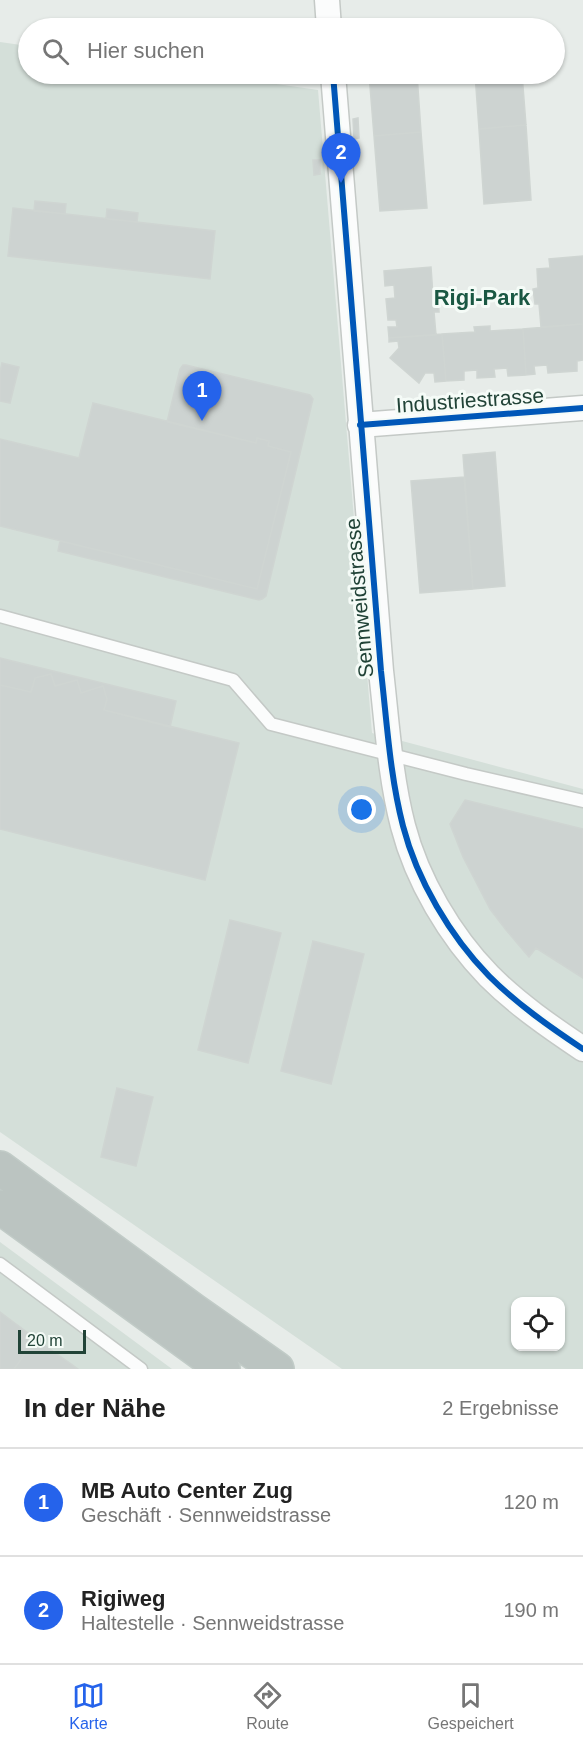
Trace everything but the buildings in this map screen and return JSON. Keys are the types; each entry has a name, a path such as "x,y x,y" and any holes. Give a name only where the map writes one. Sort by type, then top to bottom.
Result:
{"highway":[{"path":"0,1168 277,1369"},
{"path":"0,1207 223,1369"}],"street":[{"path":"327,0 328,18"},
{"name":"Sennweidstrasse","path":"334,84 381,671 403,827 424,883 456,936 489,976 536,1017 583,1049"},
{"name":"Industriestrasse","path":"360,425 583,408"}],"lane":[{"path":"0,616 233,680 271,724 466,774 583,801"},
{"path":"0,1264 141,1369"}],"shaded area":[{"path":"0,42 18,45 18,84 277,84 318,90 372,733 583,789 583,1369 342,1369 0,1132"},
{"path":"0,1242 172,1369 0,1369"}],"cycle path":[{"path":"334,84 381,671 392,769 403,826 426,887 461,943 489,976 522,1006 583,1049"},
{"path":"360,425 583,408"}],"place":[{"name":"Rigiweg","path":"341,183"},
{"name":"MB Auto Center Zug","path":"202,421"}],"district":[{"name":"Rigi-Park","path":"482,297"}]}
